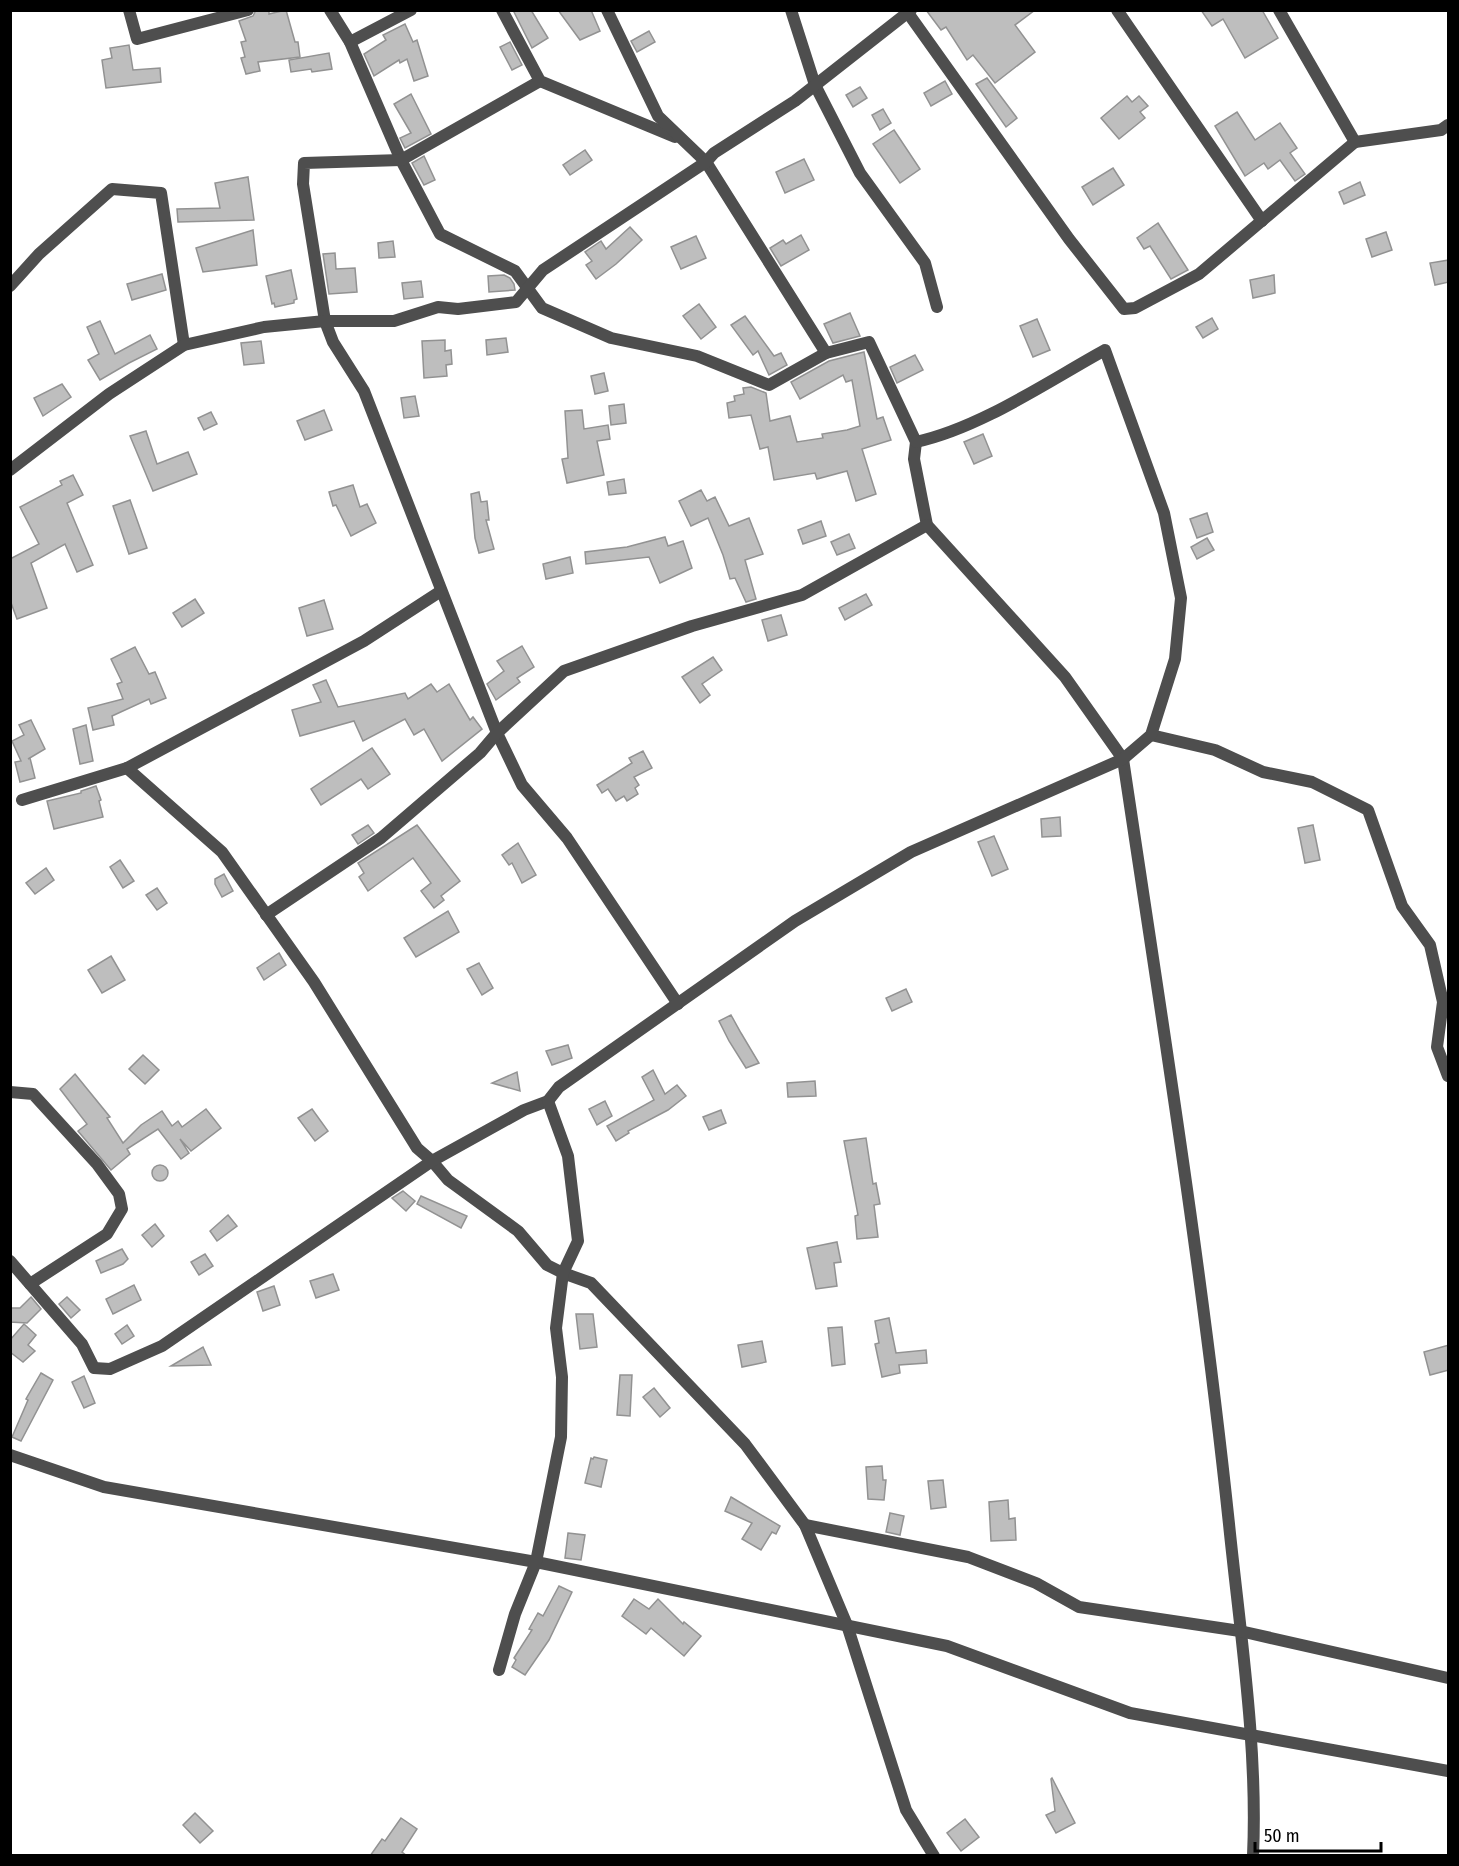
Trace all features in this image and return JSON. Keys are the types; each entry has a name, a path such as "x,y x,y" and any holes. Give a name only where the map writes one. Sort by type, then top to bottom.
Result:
{"street":[{"path":"129,10 137,39 248,10"},
{"path":"330,10 350,42 401,160 440,234 515,271 542,308 611,338 697,356 769,385 826,353 869,342 916,442 914,459 927,525 1065,677 1124,759 1213,1372 1250,1734 1255,1814 1253,1856"},
{"path":"350,42 411,10"},
{"path":"502,10 540,81 684,141"},
{"path":"607,10 658,116 706,162 826,353"},
{"path":"791,10 815,86 860,172 925,263 937,307"},
{"path":"1117,10 1262,221"},
{"path":"1279,10 1355,142"},
{"path":"10,471 109,394 184,345 264,327 324,321 394,321 438,307 458,309 516,302 543,270 706,162 714,153 795,101 910,12 1069,238 1124,309 1135,308 1199,274 1355,142 1441,130 1449,125"},
{"path":"540,81 401,160 304,163 303,183 324,321 333,342 364,391 497,733 522,785 567,838 678,1004"},
{"path":"10,286 39,254 112,189 161,194 184,345"},
{"path":"10,1261 82,1344 94,1368 110,1369 162,1346 432,1161 524,1110 548,1101 559,1087 795,921 911,852 1124,759 1151,735 1175,659 1181,598 1164,513 1104,350 989,415 935,438 916,442"},
{"path":"266,915 381,838 480,753 497,733 564,671 692,626 802,594 927,525"},
{"path":"22,800 127,768 364,641 441,591"},
{"path":"1151,735 1215,750 1263,772 1312,782 1368,810 1402,906 1430,945 1443,1002 1437,1047 1449,1076"},
{"path":"127,768 222,852 314,982 417,1148 448,1180 518,1231 547,1265 591,1283 745,1444 805,1525 847,1625 906,1810 934,1856"},
{"path":"10,1092 33,1094 97,1164 119,1194 122,1209 107,1234 30,1284"},
{"path":"499,1670 515,1614 536,1562 561,1437 562,1377 556,1328 563,1273 578,1241 568,1156 548,1101"},
{"path":"10,1455 104,1487 536,1562 947,1646 1130,1713 1449,1771"},
{"path":"805,1525 968,1557 1036,1583 1079,1608 1240,1631 1449,1678"}],"building":[{"path":"256,10 269,10 269,14 286,10 295,42 298,42 300,57 258,62 260,71 246,74 241,58 245,57 241,42 246,41 239,21 253,16"},
{"path":"513,10 531,10 548,38 532,48"},
{"path":"558,10 591,10 600,31 580,40"},
{"path":"926,10 1035,10 1015,25 1035,52 995,83 973,55 967,60 946,27 941,30"},
{"path":"1201,10 1262,10 1278,38 1245,58 1223,19 1212,26"},
{"path":"405,24 413,42 417,40 428,76 414,81 407,59 400,63 399,60 374,76 364,54 386,40 383,35"},
{"path":"649,31 655,42 637,52 631,41"},
{"path":"510,42 522,65 512,70 500,47"},
{"path":"129,45 133,70 160,68 161,82 106,88 102,60 112,58 110,48"},
{"path":"329,53 332,69 291,72 289,60"},
{"path":"987,78 1017,118 1006,127 976,84"},
{"path":"945,81 952,94 931,106 924,93"},
{"path":"860,87 867,98 853,107 846,95"},
{"path":"411,94 431,134 405,148 400,138 411,133 394,104"},
{"path":"1127,96 1132,102 1139,96 1148,106 1140,112 1145,118 1119,139 1101,118"},
{"path":"883,109 891,123 880,130 872,115"},
{"path":"1237,112 1255,140 1280,123 1297,148 1290,153 1305,174 1295,181 1280,160 1268,169 1264,163 1245,176 1215,126"},
{"path":"894,130 920,169 900,183 873,144"},
{"path":"585,150 592,160 570,175 563,165"},
{"path":"424,156 435,180 424,185 412,163"},
{"path":"804,159 814,180 785,193 776,172"},
{"path":"1113,168 1124,185 1093,205 1082,187"},
{"path":"248,177 254,220 178,222 177,209 220,208 215,183"},
{"path":"1360,182 1365,195 1344,204 1339,192"},
{"path":"1158,223 1188,270 1171,279 1150,246 1144,249 1137,238"},
{"path":"630,227 642,240 596,279 586,265 592,261 585,252 601,241 606,249"},
{"path":"253,230 257,265 203,272 196,248"},
{"path":"1386,232 1392,250 1372,257 1366,239"},
{"path":"801,235 809,250 781,266 770,248 783,240 786,244"},
{"path":"696,236 706,258 681,269 671,247"},
{"path":"393,241 395,257 379,258 378,243"},
{"path":"335,253 336,269 355,268 357,292 329,294 323,254"},
{"path":"1449,260 1449,282 1435,285 1430,263"},
{"path":"291,270 297,299 294,303 275,307 274,303 272,304 266,276"},
{"path":"162,274 166,290 132,300 127,284"},
{"path":"504,275 510,278 515,290 489,292 488,276"},
{"path":"1274,275 1275,293 1253,298 1250,280"},
{"path":"421,281 423,297 404,299 402,283"},
{"path":"699,304 716,327 701,339 683,316"},
{"path":"850,313 860,336 833,343 824,324"},
{"path":"745,316 774,356 781,353 787,365 769,375 758,351 753,355 731,325"},
{"path":"1212,318 1218,329 1203,338 1196,327"},
{"path":"1037,319 1050,350 1033,357 1020,326"},
{"path":"100,321 115,354 150,335 157,349 100,380 88,360 99,354 87,327"},
{"path":"506,338 508,352 487,355 486,340"},
{"path":"445,340 445,351 451,350 452,364 446,365 447,376 424,378 422,341"},
{"path":"261,341 264,363 244,365 241,343"},
{"path":"864,352 877,419 883,417 891,440 862,449 876,494 856,501 847,471 817,479 815,473 774,480 768,447 760,449 751,415 729,418 727,403 735,401 734,396 744,394 743,388 751,387 766,393 770,421 790,416 797,442 823,438 822,434 860,426 852,380 846,382 843,375 800,399 791,382 829,361"},
{"path":"915,355 923,370 897,383 890,367"},
{"path":"604,373 608,391 595,394 591,376"},
{"path":"62,384 71,397 43,416 34,398"},
{"path":"415,396 419,416 404,418 401,398"},
{"path":"624,404 626,423 611,425 609,406"},
{"path":"324,410 332,430 305,440 297,421"},
{"path":"582,410 584,429 608,425 610,439 597,441 604,475 567,483 562,459 568,458 565,411"},
{"path":"211,412 217,424 204,430 198,418"},
{"path":"146,431 157,464 188,452 197,474 153,491 130,436"},
{"path":"983,434 992,456 974,464 964,442"},
{"path":"73,475 83,495 67,503 93,565 77,572 65,544 31,563 47,608 17,619 10,600 10,559 39,544 20,507 62,485 60,481"},
{"path":"624,479 626,493 609,495 607,482"},
{"path":"353,485 360,507 367,504 376,523 351,536 336,505 333,506 329,492"},
{"path":"701,490 707,501 715,497 729,526 749,518 763,554 745,560 756,599 746,602 735,578 730,579 708,518 691,526 679,501"},
{"path":"479,492 481,502 487,501 489,520 486,520 494,549 479,553 475,538 471,494"},
{"path":"130,500 147,548 129,554 113,506"},
{"path":"1207,513 1213,532 1197,538 1190,519"},
{"path":"821,521 826,536 803,544 798,530"},
{"path":"849,534 855,548 837,555 831,542"},
{"path":"665,537 668,546 683,541 692,568 660,583 649,557 586,564 585,552 627,547"},
{"path":"1207,538 1214,550 1197,559 1191,547"},
{"path":"570,557 573,573 546,579 543,564"},
{"path":"866,594 872,605 845,620 839,608"},
{"path":"195,599 204,613 182,627 173,613"},
{"path":"324,600 333,629 307,636 299,608"},
{"path":"781,615 787,635 768,641 762,620"},
{"path":"522,646 534,667 517,678 520,682 496,700 487,684 504,671 497,661"},
{"path":"135,647 149,674 155,672 166,698 151,704 149,699 112,716 114,725 93,730 88,708 123,699 117,684 122,682 111,659"},
{"path":"713,657 722,670 702,684 710,695 700,703 682,677"},
{"path":"326,680 338,707 405,693 408,699 431,684 437,692 449,684 470,720 473,717 482,729 442,761 424,729 414,735 405,719 363,741 354,721 300,736 292,710 321,702 313,685"},
{"path":"31,720 45,749 28,759 30,758 35,778 20,782 15,762 21,761 12,741 24,735 19,725"},
{"path":"86,725 93,761 80,764 73,729"},
{"path":"372,748 390,774 368,789 361,779 321,805 311,789"},
{"path":"643,751 652,768 634,777 639,785 635,788 638,794 627,801 624,796 616,801 608,789 602,793 597,785 632,763 629,758"},
{"path":"96,786 103,817 54,829 47,801 81,793 81,791"},
{"path":"1060,817 1061,836 1042,837 1041,819"},
{"path":"368,825 374,833 358,844 352,835"},
{"path":"417,825 460,881 441,896 444,900 434,908 421,891 431,883 413,858 368,891 359,877 364,873 358,863"},
{"path":"1313,825 1320,860 1305,863 1298,828"},
{"path":"994,836 1008,869 992,876 978,842"},
{"path":"518,843 536,875 522,883 512,863 509,865 502,855"},
{"path":"120,860 134,881 123,888 110,867"},
{"path":"46,868 54,880 35,894 26,883"},
{"path":"224,874 233,891 222,897 215,884 215,879"},
{"path":"157,888 167,903 157,910 146,895"},
{"path":"448,911 459,932 416,957 404,938"},
{"path":"279,953 286,965 264,980 257,968"},
{"path":"111,956 125,980 102,993 88,970"},
{"path":"479,963 493,988 482,995 467,969"},
{"path":"906,989 912,1002 892,1011 886,998"},
{"path":"731,1015 759,1063 746,1068 729,1041 719,1021"},
{"path":"568,1045 572,1058 552,1065 546,1051"},
{"path":"143,1055 159,1070 145,1084 129,1069"},
{"path":"653,1070 665,1094 677,1085 686,1096 668,1110 628,1131 629,1133 616,1141 607,1126 654,1100 642,1077"},
{"path":"517,1072 520,1091 492,1083"},
{"path":"75,1074 110,1117 107,1118 123,1143 141,1125 162,1111 172,1126 178,1121 182,1127 206,1109 221,1128 191,1151 180,1139 189,1153 181,1159 158,1129 127,1149 130,1154 111,1170 78,1131 87,1124 60,1089"},
{"path":"815,1081 816,1096 788,1097 787,1083"},
{"path":"605,1101 612,1116 597,1125 589,1109"},
{"path":"312,1109 328,1131 315,1141 298,1118"},
{"path":"721,1110 726,1123 709,1130 703,1117"},
{"path":"866,1138 873,1184 876,1183 880,1204 874,1205 878,1237 857,1239 855,1216 858,1215 844,1141"},
{"path":"160,1165 166,1167 168,1173 166,1179 160,1181 154,1179 152,1173 154,1167"},
{"path":"403,1191 415,1201 406,1211 392,1198"},
{"path":"421,1196 467,1216 461,1228 417,1204"},
{"path":"228,1215 237,1226 217,1241 210,1231"},
{"path":"155,1224 164,1236 152,1247 142,1235"},
{"path":"837,1242 841,1262 834,1263 837,1286 816,1289 807,1248"},
{"path":"122,1249 128,1259 123,1264 101,1273 96,1261"},
{"path":"205,1254 213,1266 199,1275 191,1262"},
{"path":"333,1274 339,1290 316,1298 310,1281"},
{"path":"134,1285 141,1300 113,1314 106,1299"},
{"path":"274,1286 280,1305 263,1311 257,1292"},
{"path":"31,1297 41,1309 27,1323 10,1322 10,1308 20,1308"},
{"path":"67,1297 80,1310 71,1318 59,1304"},
{"path":"576,1314 593,1314 597,1347 580,1349"},
{"path":"889,1318 896,1353 926,1350 927,1363 899,1365 900,1373 882,1377 875,1344 879,1343 875,1321"},
{"path":"24,1324 36,1335 28,1345 35,1351 23,1362 10,1352 10,1340"},
{"path":"127,1325 134,1336 122,1344 115,1334"},
{"path":"842,1327 845,1364 832,1366 828,1328"},
{"path":"762,1341 766,1362 742,1367 738,1345"},
{"path":"1449,1345 1449,1370 1430,1375 1424,1352"},
{"path":"203,1347 211,1365 171,1366"},
{"path":"41,1373 53,1380 21,1441 12,1437 28,1400 26,1399"},
{"path":"620,1375 632,1375 630,1416 617,1415"},
{"path":"84,1376 95,1403 84,1408 72,1382"},
{"path":"654,1388 670,1408 660,1417 643,1397"},
{"path":"591,1458 607,1460 601,1487 585,1483"},
{"path":"882,1466 883,1480 886,1480 884,1500 868,1499 866,1467"},
{"path":"943,1480 946,1507 931,1509 928,1481"},
{"path":"731,1497 780,1526 776,1534 772,1532 761,1550 742,1539 752,1523 725,1511"},
{"path":"1008,1500 1009,1519 1015,1518 1016,1540 991,1541 989,1502"},
{"path":"890,1513 904,1516 900,1535 886,1532"},
{"path":"568,1533 585,1535 581,1560 565,1558"},
{"path":"559,1586 572,1592 549,1640 525,1675 512,1667 516,1660 514,1658 532,1630 529,1629 538,1613 543,1616"},
{"path":"634,1599 649,1609 658,1599 683,1624 684,1622 701,1636 684,1656 651,1628 646,1634 622,1616"},
{"path":"1052,1778 1075,1823 1056,1833 1046,1815 1055,1811"},
{"path":"195,1813 213,1831 200,1843 183,1825"},
{"path":"401,1818 417,1829 402,1852 407,1856 370,1856 382,1839 385,1841"},
{"path":"965,1819 979,1837 961,1851 947,1833"}]}
